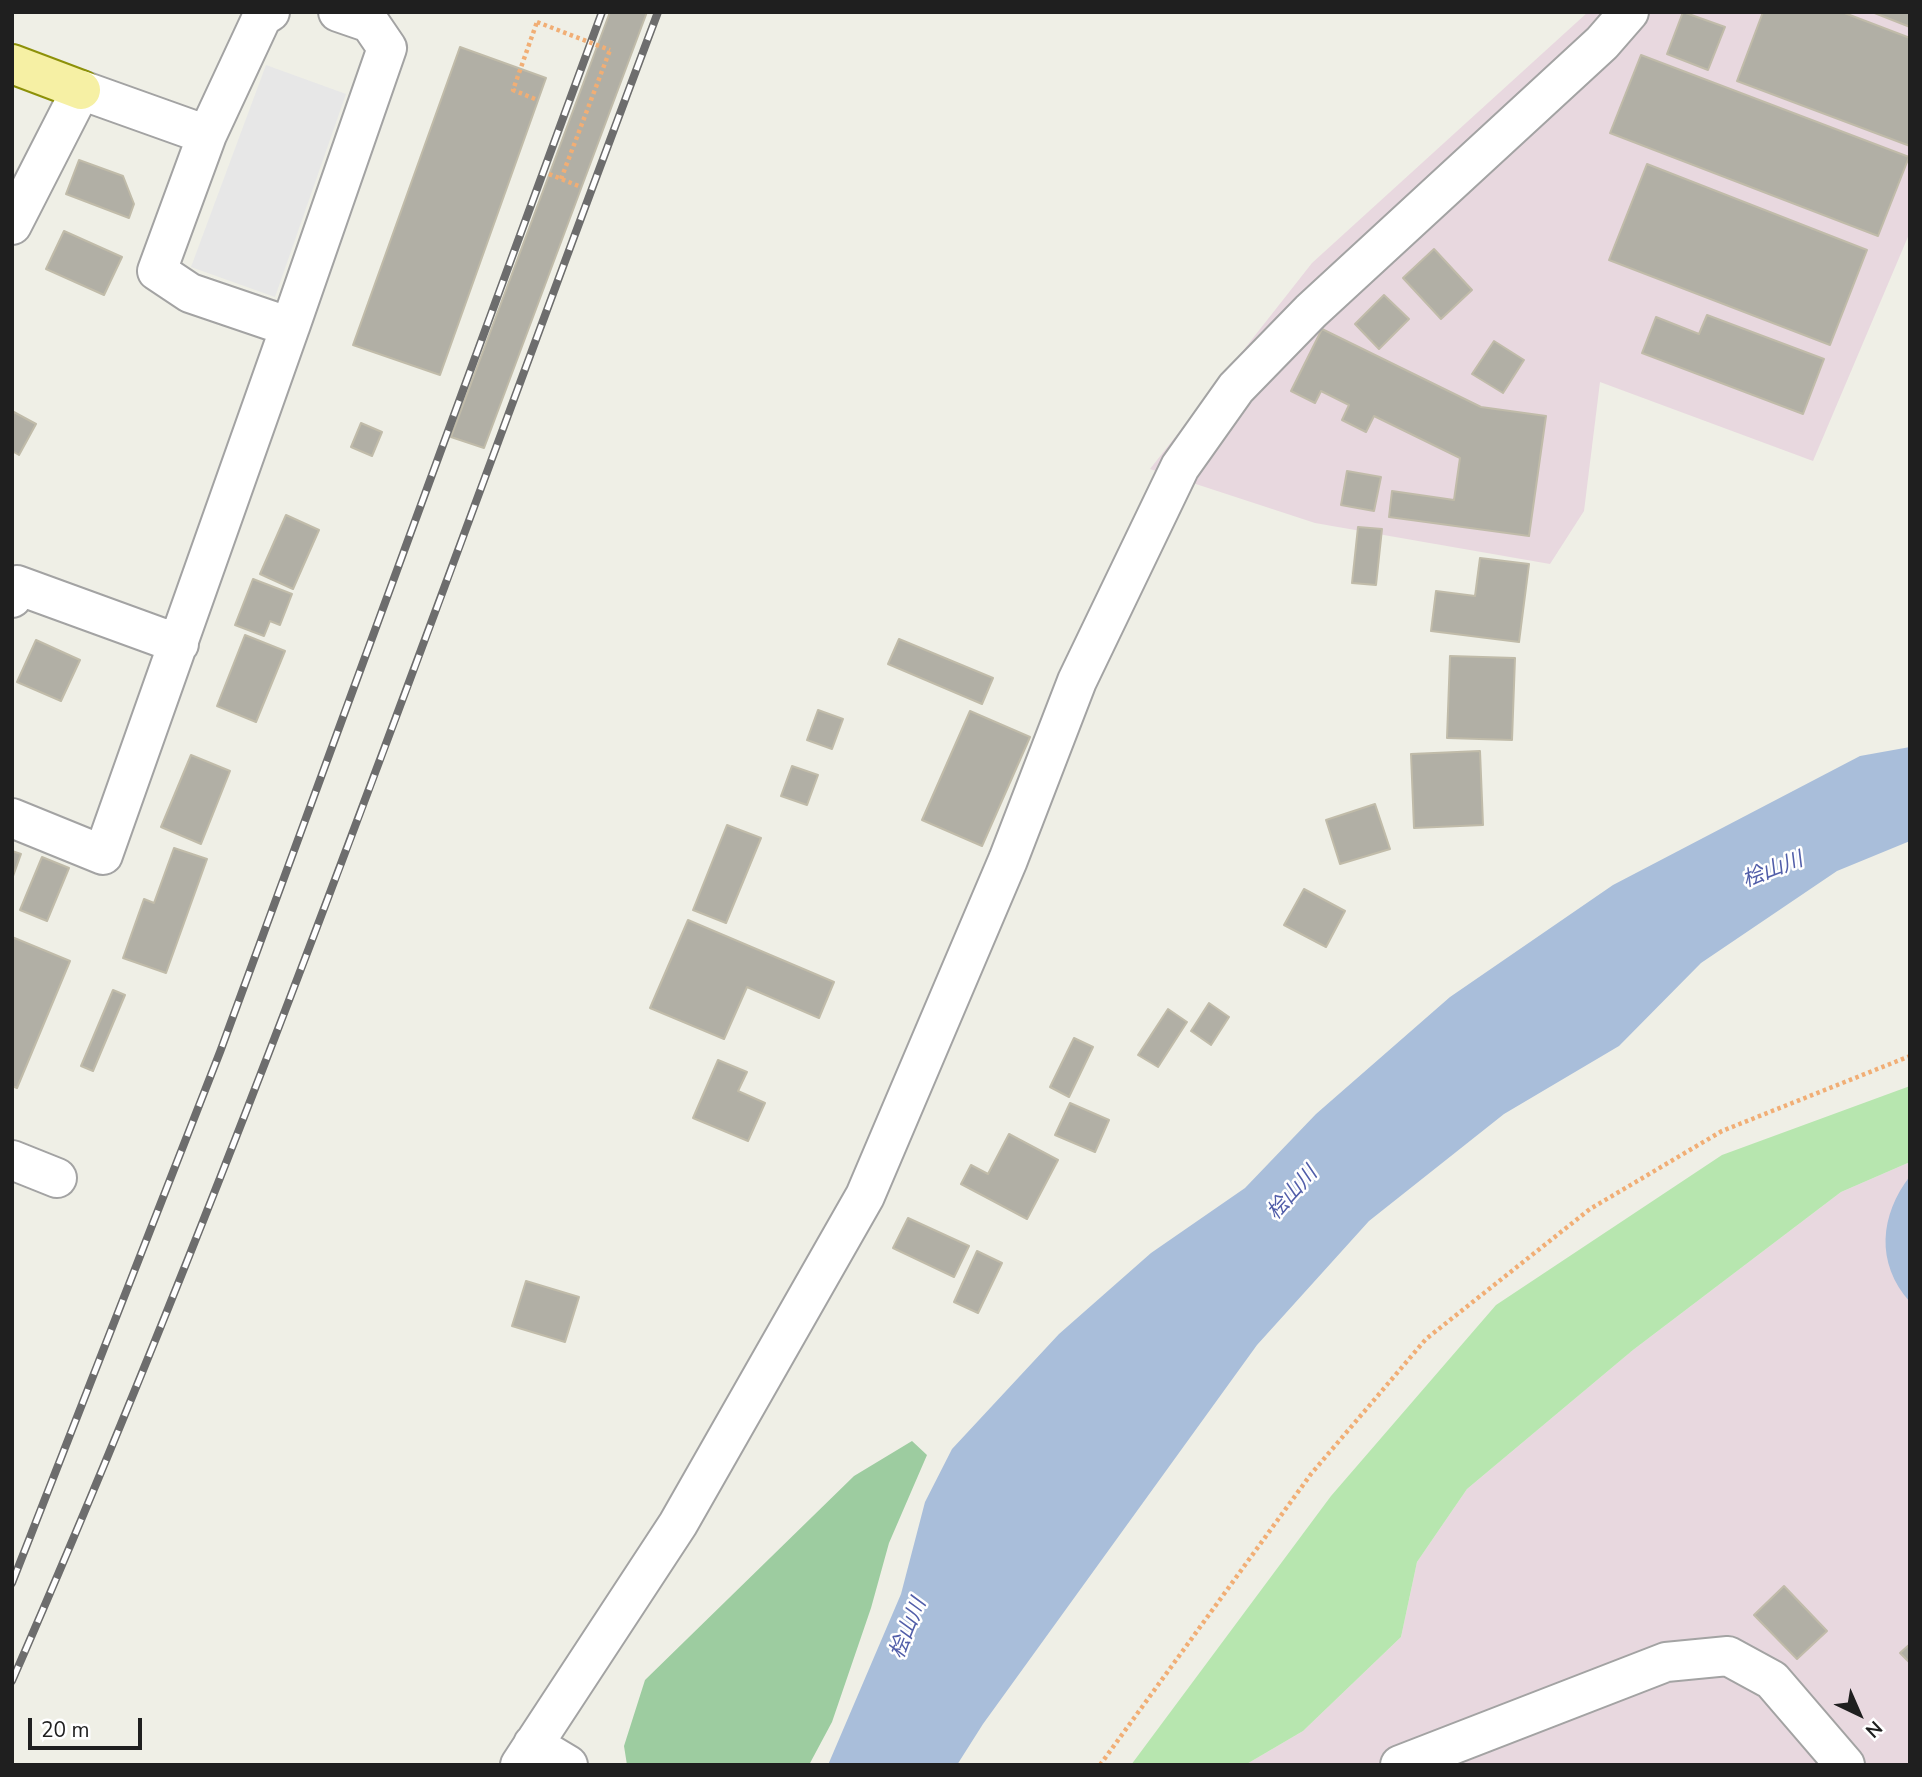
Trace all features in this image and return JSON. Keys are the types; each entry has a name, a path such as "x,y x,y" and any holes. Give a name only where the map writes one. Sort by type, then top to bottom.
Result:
{"main road":[{"path":"12,64 81,90"}],"street":[{"path":"270,12 262,17 207,135 157,271 190,293 290,327"},
{"path":"568,1765 519,1758 678,1524 865,1196 1008,860 1077,681 1180,467 1236,388 1311,311 1602,43 1629,12"},
{"path":"12,818 103,855 387,48 361,16"},
{"path":"12,225 81,90 207,135"},
{"path":"12,598 17,585 179,644"},
{"path":"12,1160 57,1178"},
{"path":"1400,1765 1666,1662 1728,1656 1772,1681 1845,1765"}],"path":[{"path":"535,99 513,90 537,22 610,50 561,179"},
{"path":"549,174 580,187"},
{"path":"1100,1765 1311,1475 1426,1339 1590,1209 1722,1131 1910,1056"}],"shaded area":[{"path":"1588,12 1910,12 1910,232 1813,461 1600,382 1584,511 1550,564 1315,523 1150,469 1312,263"},
{"path":"266,65 346,94 275,297 191,267"},
{"path":"1910,1162 1910,1765 1245,1765 1303,1731 1401,1637 1417,1562 1467,1489 1633,1350 1841,1192"}],"green space":[{"path":"1910,1086 1910,1162 1841,1192 1633,1350 1467,1489 1417,1562 1401,1637 1303,1731 1245,1765 1131,1765 1331,1496 1496,1305 1722,1155"},
{"path":"912,1441 927,1455 889,1543 871,1608 832,1722 809,1765 627,1765 624,1746 645,1680 854,1476"}],"water":[{"name":"桧山川","path":"1910,747 1910,841 1837,871 1701,963 1619,1046 1504,1114 1369,1221 1257,1345 983,1724 957,1765 828,1765 901,1594 925,1502 952,1449 1059,1334 1151,1253 1245,1188 1316,1114 1450,997 1613,885 1860,756"},
{"path":"1910,1176 1910,1302 1891,1271 1886,1239 1892,1207"}],"building":[{"path":"610,12 647,12 484,448 451,437"},
{"path":"1683,12 1725,27 1708,70 1667,54"},
{"path":"1763,12 1842,12 1910,38 1910,146 1737,81"},
{"path":"1872,12 1910,12 1910,27"},
{"path":"460,47 546,78 440,375 353,345"},
{"path":"1641,55 1909,157 1878,236 1610,133"},
{"path":"79,160 123,176 134,204 129,218 66,194"},
{"path":"1647,164 1867,250 1830,345 1609,260"},
{"path":"64,231 122,257 104,295 46,269"},
{"path":"1434,249 1472,290 1441,319 1403,278"},
{"path":"1384,295 1409,319 1379,349 1355,324"},
{"path":"1707,315 1824,359 1803,414 1642,353 1656,317 1699,334"},
{"path":"1322,329 1481,407 1546,416 1529,536 1389,517 1392,491 1454,500 1460,458 1374,416 1366,432 1342,420 1349,405 1321,391 1315,403 1291,391"},
{"path":"1494,341 1524,360 1503,393 1472,374"},
{"path":"12,411 36,424 19,455 12,451"},
{"path":"361,423 382,432 372,456 351,447"},
{"path":"1347,471 1381,477 1374,511 1341,505"},
{"path":"286,515 319,530 293,589 260,574"},
{"path":"1358,527 1382,529 1376,585 1352,583"},
{"path":"1480,558 1529,564 1519,642 1431,631 1436,591 1475,596"},
{"path":"253,579 292,594 280,625 270,621 264,636 235,625"},
{"path":"245,635 285,651 256,722 217,706"},
{"path":"899,639 993,678 982,704 888,664"},
{"path":"36,640 80,660 61,701 17,682"},
{"path":"1450,656 1515,658 1512,740 1447,738"},
{"path":"818,710 843,719 832,749 807,740"},
{"path":"970,711 1030,737 982,846 922,820"},
{"path":"1480,751 1483,825 1414,828 1411,754"},
{"path":"191,755 230,771 201,844 161,827"},
{"path":"792,766 818,775 807,805 781,796"},
{"path":"1375,804 1390,849 1340,864 1326,820"},
{"path":"727,825 761,838 726,923 693,910"},
{"path":"174,848 207,859 166,973 123,958 144,899 154,903"},
{"path":"12,851 21,854 12,879"},
{"path":"42,857 69,868 47,921 20,910"},
{"path":"1304,889 1345,911 1326,947 1284,925"},
{"path":"688,920 834,982 819,1018 747,987 724,1039 650,1008"},
{"path":"12,937 70,961 17,1088 12,1086"},
{"path":"113,990 125,995 93,1071 81,1066"},
{"path":"1209,1003 1229,1017 1211,1045 1191,1031"},
{"path":"1168,1009 1187,1022 1158,1067 1138,1055"},
{"path":"1074,1038 1093,1047 1069,1097 1050,1087"},
{"path":"718,1060 747,1072 738,1091 765,1103 748,1141 693,1118"},
{"path":"1070,1103 1109,1120 1095,1152 1055,1135"},
{"path":"1009,1134 1058,1160 1027,1219 961,1184 971,1165 988,1174"},
{"path":"908,1218 969,1246 954,1277 893,1248"},
{"path":"977,1251 1002,1263 978,1313 954,1302"},
{"path":"526,1281 579,1297 565,1342 512,1326"},
{"path":"1784,1586 1827,1631 1797,1659 1754,1615"},
{"path":"1910,1644 1910,1663 1900,1653"}],"railway":[{"path":"12,1583 220,1052 602,12"},
{"path":"12,1681 100,1475 266,1060 658,12"}]}
